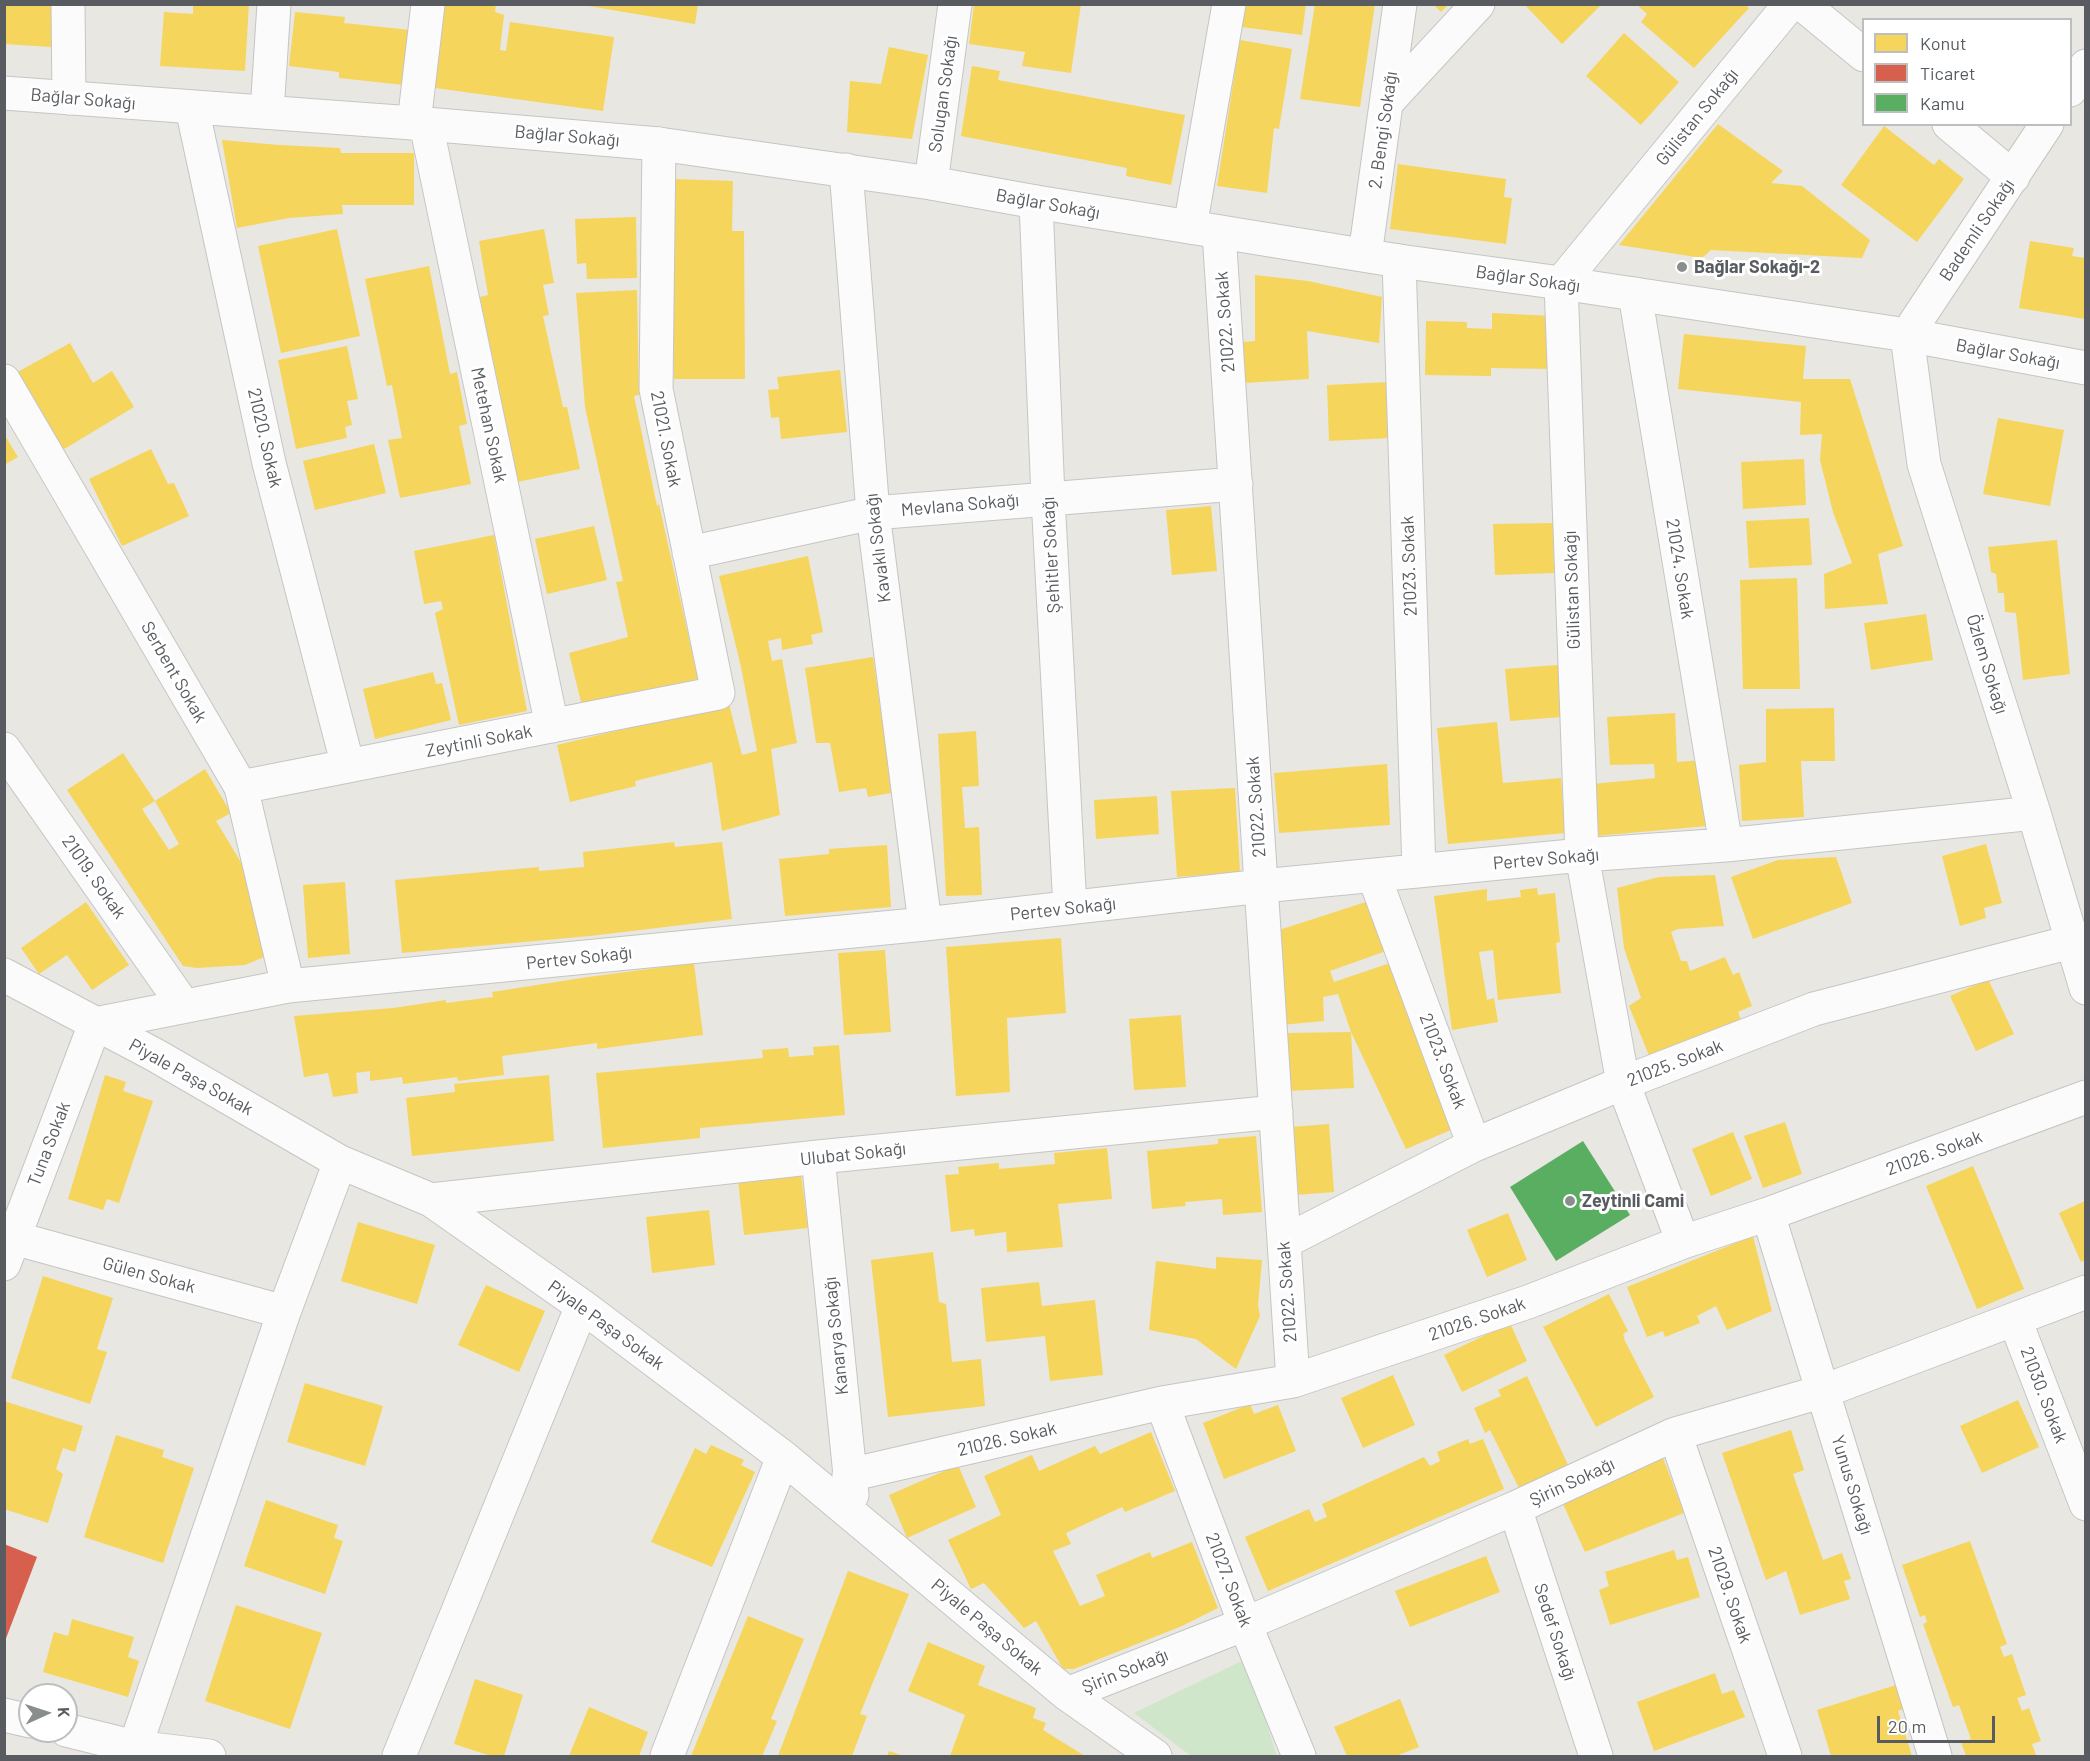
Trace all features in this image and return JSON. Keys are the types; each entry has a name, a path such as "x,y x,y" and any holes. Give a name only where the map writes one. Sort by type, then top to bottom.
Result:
{"street":[{"path":"68,4 69,98"},
{"path":"267,111 274,4"},
{"name":"Metehan Sokak","path":"428,4 420,123 552,726"},
{"name":"Solugan Sokağı","path":"931,183 956,4"},
{"name":"2. Bengi Sokağı","path":"1365,255 1400,4"},
{"path":"1387,102 1478,4"},
{"name":"Gülistan Sokağı","path":"1683,1242 1623,1083 1582,855 1561,283 1790,4"},
{"path":"1802,4 1862,54"},
{"name":"21022. Sokak","path":"1228,5 1205,230 1236,484 1293,1381"},
{"name":"Bağlar Sokağı","path":"4,93 192,108 267,111 659,144 931,183 1399,261 1907,335 2085,368"},
{"name":"21020. Sokak","path":"192,108 269,463 348,766"},
{"path":"1951,126 2013,177"},
{"name":"Bademli Sokağı","path":"1907,335 2047,126"},
{"name":"21021. Sokak","path":"659,144 656,389 718,693"},
{"name":"Kavaklı Sokağı","path":"846,170 873,513 925,924"},
{"name":"Şehitler Sokağı","path":"1035,202 1048,498 1071,908"},
{"name":"21023. Sokak","path":"1399,261 1419,871"},
{"name":"21024. Sokak","path":"1635,294 1726,845"},
{"name":"Özlem Sokağı","path":"1907,335 1924,464 2034,813 2079,941 2085,988"},
{"name":"Serbent Sokak","path":"4,381 241,787 288,986"},
{"name":"Mevlana Sokağı","path":"689,553 873,513 1236,484"},
{"name":"Zeytinli Sokak","path":"241,787 718,693"},
{"name":"21019. Sokak","path":"4,749 184,1006"},
{"name":"Pertev Sokağı","path":"95,1024 288,986 925,924 1262,886 1582,855 1726,845 2034,813"},
{"name":"21023. Sokak","path":"1374,876 1474,1145"},
{"name":"21025. Sokak","path":"1284,1242 1474,1145 1623,1083 1814,1010 2079,941"},
{"name":"Piyale Paşa Sokak","path":"4,975 155,1055 340,1162 431,1200 582,1306 783,1457 1067,1694 1155,1756"},
{"name":"Tuna Sokak","path":"9,1251 95,1024"},
{"name":"21026. Sokak","path":"849,1474 1162,1403 1293,1381 1528,1302 1683,1242 1768,1214 2085,1097"},
{"name":"Ulubat Sokağı","path":"431,1200 818,1157 1276,1112"},
{"name":"Kanarya Sokağı","path":"818,1157 854,1515"},
{"path":"134,1752 284,1312 340,1162"},
{"name":"Yunus Sokağı","path":"1768,1214 1935,1756"},
{"name":"Gülen Sokak","path":"9,1251 284,1312"},
{"name":"Şirin Sokağı","path":"1067,1694 1245,1624 1515,1508 1675,1434 1824,1391 2085,1292"},
{"path":"399,1756 582,1306"},
{"name":"21030. Sokak","path":"2015,1320 2085,1504"},
{"name":"21027. Sokak","path":"1162,1403 1245,1624 1299,1756"},
{"name":"21029. Sokak","path":"1675,1434 1785,1756"},
{"path":"668,1756 783,1457"},
{"name":"Sedef Sokağı","path":"1515,1508 1596,1756"},
{"path":"78,1734 134,1752 209,1756"}],"green space":[{"path":"1246,1659 1277,1756 1191,1756 1134,1713"}],"building: Konut":[{"path":"4,4 53,4 51,47 4,44"},
{"path":"193,4 249,4 245,71 160,66 164,12 193,14"},
{"path":"442,4 496,4 495,12 504,15 500,50 506,51 510,22 614,37 603,111 435,88"},
{"path":"577,4 698,4 695,24"},
{"path":"974,4 1081,4 1071,73 1022,66 1025,52 969,44"},
{"path":"1244,4 1306,4 1302,35 1242,27"},
{"path":"1315,4 1375,4 1360,107 1300,99"},
{"path":"1433,4 1449,4 1441,12"},
{"path":"1524,4 1602,4 1562,44"},
{"path":"1636,4 1745,4 1749,8 1694,68 1641,22 1647,14"},
{"path":"295,12 345,17 344,23 410,30 404,85 339,78 339,72 289,66"},
{"path":"1624,33 1679,82 1641,125 1586,76"},
{"path":"1240,40 1292,49 1279,129 1274,128 1267,193 1217,186"},
{"path":"889,47 928,55 912,139 847,132 850,81 881,84"},
{"path":"972,66 1000,71 998,80 1185,115 1171,185 1126,176 1127,168 961,136"},
{"path":"1718,124 1783,171 1771,183 1802,186 1870,240 1862,258 1711,250 1702,258 1619,245"},
{"path":"1884,126 1934,165 1939,159 1964,179 1917,242 1841,185"},
{"path":"222,140 340,148 341,153 414,153 414,205 342,205 343,214 289,218 237,228"},
{"path":"1398,164 1506,179 1504,197 1512,198 1506,244 1390,229"},
{"path":"676,179 733,181 732,231 744,231 745,379 674,379 673,272"},
{"path":"636,217 637,278 587,279 586,263 577,264 575,219"},
{"path":"337,229 360,336 281,353 258,246"},
{"path":"544,229 554,283 543,285 549,315 543,316 563,407 567,407 580,469 517,482 480,297 488,295 479,241"},
{"path":"2030,241 2074,248 2072,256 2085,258 2085,319 2019,308"},
{"path":"429,266 450,374 457,372 467,424 459,426 471,484 400,498 388,440 402,438 392,385 387,386 365,279"},
{"path":"1255,275 1308,281 1382,297 1379,343 1307,331 1309,379 1245,383 1243,342 1255,341"},
{"path":"637,290 639,395 634,396 657,506 659,504 698,679 582,706 569,653 628,637 616,582 623,581 585,407 576,293"},
{"path":"1492,313 1551,316 1552,369 1491,368 1491,376 1425,375 1426,321 1467,322 1467,328 1492,329"},
{"path":"1684,334 1806,346 1803,379 1850,379 1903,546 1878,554 1888,604 1825,609 1824,574 1852,563 1833,512 1820,460 1822,434 1800,435 1801,402 1678,389"},
{"path":"70,343 93,383 112,371 134,407 61,451 14,374"},
{"path":"347,346 358,399 347,401 352,425 345,427 347,438 296,449 278,360"},
{"path":"840,370 847,432 781,439 779,417 771,418 768,390 779,389 777,377"},
{"path":"1388,382 1391,438 1329,441 1327,385"},
{"path":"1998,418 2064,430 2050,506 1983,494"},
{"path":"4,434 18,457 4,465"},
{"path":"374,444 386,493 315,510 303,461"},
{"path":"151,449 168,484 174,483 189,516 122,546 89,479"},
{"path":"1804,459 1806,505 1743,509 1741,462"},
{"path":"1211,506 1217,571 1172,575 1166,510"},
{"path":"1809,518 1812,565 1749,568 1746,521"},
{"path":"1553,523 1554,573 1495,575 1493,524"},
{"path":"594,526 607,580 547,594 535,539"},
{"path":"494,535 527,711 459,725 435,613 443,609 441,601 424,604 414,551"},
{"path":"2057,540 2070,674 2023,680 2016,613 2005,612 2004,593 1998,593 1996,574 1991,572 1988,547"},
{"path":"808,556 823,632 811,635 813,644 782,650 781,638 768,641 772,661 782,659 797,743 771,749 780,815 722,831 712,762 635,781 636,786 570,802 557,745 729,704 742,755 757,751 741,667 719,576"},
{"path":"1797,578 1800,689 1743,689 1740,580"},
{"path":"1926,614 1933,660 1871,670 1864,623"},
{"path":"873,657 884,733 888,733 897,792 868,797 866,788 839,792 830,743 816,743 805,668"},
{"path":"1558,665 1562,717 1510,721 1505,669"},
{"path":"433,672 436,684 442,683 451,720 375,739 363,689"},
{"path":"1834,708 1835,761 1801,761 1804,817 1742,821 1739,765 1766,762 1766,709"},
{"path":"1675,713 1677,762 1702,760 1707,826 1596,836 1592,784 1655,778 1654,764 1610,765 1607,717"},
{"path":"1497,722 1503,783 1561,778 1565,833 1448,844 1437,728"},
{"path":"976,731 979,786 962,787 965,828 979,827 982,895 946,896 938,734"},
{"path":"123,753 155,801 205,769 231,813 216,821 242,864 264,957 245,965 197,968 183,966 67,790","holes":["155,801 179,844 169,850 142,809"]},
{"path":"1387,764 1390,825 1279,833 1274,773"},
{"path":"1235,788 1240,872 1177,877 1171,791"},
{"path":"1157,796 1159,834 1096,839 1094,800"},
{"path":"674,842 675,847 722,842 732,919 590,936 402,953 395,880 539,867 539,871 584,867 583,852"},
{"path":"1986,844 2002,903 1984,908 1986,918 1960,926 1942,856"},
{"path":"887,845 891,907 785,916 779,859 829,854 829,849"},
{"path":"1836,857 1852,903 1753,939 1731,877 1778,860"},
{"path":"1715,875 1724,926 1678,929 1671,932 1681,961 1687,961 1690,971 1725,957 1733,975 1739,972 1752,1006 1738,1012 1742,1023 1650,1058 1629,1006 1641,998 1624,948 1617,888 1659,877"},
{"path":"345,882 350,954 308,958 303,885"},
{"path":"1537,888 1538,895 1555,893 1560,942 1556,943 1561,993 1498,1000 1493,950 1479,952 1487,1000 1494,998 1498,1022 1452,1030 1434,896 1487,889 1487,901 1521,897 1520,890"},
{"path":"1372,900 1389,950 1330,971 1334,982 1390,963 1451,1130 1406,1149 1351,1032 1338,994 1323,997 1324,1021 1281,1025 1276,931"},
{"path":"86,902 129,965 92,990 67,955 39,974 21,948"},
{"path":"1061,938 1066,1013 1007,1018 1010,1092 956,1096 946,947"},
{"path":"885,950 891,1032 844,1035 838,953"},
{"path":"694,963 703,1035 597,1049 597,1043 502,1056 504,1075 458,1081 457,1077 403,1084 402,1077 370,1081 370,1071 356,1073 358,1093 333,1097 328,1073 304,1077 294,1016 493,997 492,992"},
{"path":"1988,979 2014,1034 1976,1051 1950,996"},
{"path":"1181,1015 1186,1087 1134,1090 1129,1019"},
{"path":"1351,1032 1354,1088 1288,1091 1288,1033"},
{"path":"839,1045 845,1115 700,1128 700,1138 603,1148 596,1073 763,1058 762,1050 788,1048 789,1057 814,1055 813,1047"},
{"path":"105,1075 126,1082 123,1091 153,1101 119,1203 107,1199 103,1210 68,1199"},
{"path":"549,1075 554,1141 412,1156 406,1098 455,1092 454,1084"},
{"path":"1785,1122 1802,1174 1763,1188 1744,1136"},
{"path":"1329,1124 1334,1192 1295,1195 1291,1127"},
{"path":"1733,1132 1752,1179 1711,1196 1692,1149"},
{"path":"1256,1136 1262,1212 1223,1215 1222,1199 1185,1202 1186,1206 1152,1209 1147,1151 1218,1144 1218,1139"},
{"path":"1107,1148 1112,1199 1058,1204 1063,1247 1007,1252 1006,1232 975,1236 974,1229 951,1232 945,1175 959,1174 958,1167 999,1163 999,1169 1055,1164 1054,1153"},
{"path":"1973,1166 2024,1289 1977,1309 1926,1186"},
{"path":"801,1173 808,1228 744,1235 738,1180"},
{"path":"2085,1201 2085,1260 2081,1262 2059,1213"},
{"path":"709,1210 715,1265 652,1273 646,1217"},
{"path":"1508,1213 1527,1260 1487,1277 1467,1230"},
{"path":"358,1222 435,1245 417,1304 341,1281"},
{"path":"1753,1236 1772,1311 1727,1330 1716,1306 1697,1316 1700,1323 1665,1337 1663,1331 1647,1337 1627,1287"},
{"path":"933,1252 939,1302 946,1304 952,1362 981,1359 985,1406 888,1417 871,1260"},
{"path":"1216,1257 1262,1260 1258,1305 1260,1316 1236,1369 1196,1339 1149,1330 1156,1261 1216,1269"},
{"path":"43,1276 113,1298 97,1349 107,1352 90,1404 11,1378"},
{"path":"1039,1282 1042,1306 1095,1300 1103,1375 1050,1381 1045,1336 986,1342 981,1288"},
{"path":"486,1285 545,1311 519,1372 458,1345"},
{"path":"1609,1294 1628,1331 1623,1334 1625,1341 1654,1397 1596,1427 1543,1327"},
{"path":"1510,1323 1527,1361 1462,1392 1444,1355"},
{"path":"1393,1375 1415,1425 1363,1448 1341,1398"},
{"path":"1527,1376 1568,1465 1519,1488 1490,1430 1485,1433 1474,1408 1501,1396 1498,1390"},
{"path":"305,1383 383,1406 365,1466 287,1442"},
{"path":"2018,1400 2039,1447 1982,1473 1960,1426"},
{"path":"4,1401 83,1426 75,1452 63,1448 56,1469 63,1474 48,1523 4,1509"},
{"path":"1250,1404 1254,1414 1278,1405 1296,1451 1224,1479 1203,1423"},
{"path":"1791,1430 1804,1470 1793,1474 1823,1560 1842,1553 1851,1579 1844,1581 1850,1599 1800,1615 1786,1571 1766,1580 1722,1453"},
{"path":"1151,1432 1175,1491 1125,1512 1122,1507 1066,1533 1071,1544 1053,1551 1080,1606 1105,1596 1096,1575 1150,1552 1152,1558 1192,1542 1218,1608 1182,1626 1074,1669 1063,1669 1036,1621 1024,1628 984,1583 971,1589 948,1540 1001,1515 984,1476 1032,1455 1039,1471 1095,1446 1100,1454"},
{"path":"116,1435 164,1450 162,1457 194,1468 163,1563 84,1537"},
{"path":"1468,1439 1470,1444 1483,1439 1504,1489 1268,1591 1245,1537 1309,1509 1315,1522 1327,1517 1322,1504 1424,1457 1430,1466 1440,1461 1437,1452"},
{"path":"711,1445 744,1460 741,1465 755,1472 712,1567 651,1542 695,1448 706,1454"},
{"path":"1663,1458 1684,1513 1585,1552 1563,1504"},
{"path":"958,1465 976,1507 907,1538 889,1495"},
{"path":"266,1500 338,1525 334,1538 343,1541 325,1594 244,1566"},
{"path":"1970,1541 2007,1644 2000,1647 2004,1657 2012,1654 2026,1695 2017,1698 2022,1711 2029,1708 2041,1741 2032,1744 2036,1755 1966,1756 1961,1742 1971,1739 1959,1705 1953,1707 1923,1624 1927,1622 1925,1615 1920,1617 1902,1565"},
{"path":"1674,1550 1677,1560 1688,1557 1700,1597 1610,1625 1599,1590 1609,1586 1605,1572"},
{"path":"1486,1556 1500,1592 1410,1627 1395,1591"},
{"path":"848,1571 909,1594 860,1714 867,1716 852,1756 778,1756"},
{"path":"236,1605 322,1633 290,1729 205,1701"},
{"path":"748,1616 804,1639 771,1719 777,1721 762,1756 691,1756"},
{"path":"72,1619 134,1637 128,1657 139,1661 128,1697 43,1672 54,1632 68,1636"},
{"path":"928,1642 985,1666 978,1685 1036,1708 1033,1718 1046,1723 1043,1730 1085,1756 950,1756 965,1715 908,1691"},
{"path":"1715,1673 1722,1694 1734,1690 1745,1717 1654,1751 1637,1702"},
{"path":"475,1679 523,1695 504,1756 491,1756 454,1744"},
{"path":"1896,1685 1903,1709 1898,1711 1912,1756 1831,1756 1817,1710"},
{"path":"1400,1699 1419,1747 1396,1756 1347,1756 1334,1727"},
{"path":"589,1707 648,1732 639,1756 569,1756"},
{"path":"889,1751 904,1756 887,1756"}],"building: Ticaret":[{"path":"4,1544 37,1557 5,1641 4,1641"}],"building: Kamu":[{"name":"Zeytinli Cami","path":"1583,1141 1630,1215 1556,1261 1510,1187"}],"place":[{"name":"Bağlar Sokağı-2","path":"1682,267"},
{"name":"Zeytinli Cami","path":"1570,1201"}]}
